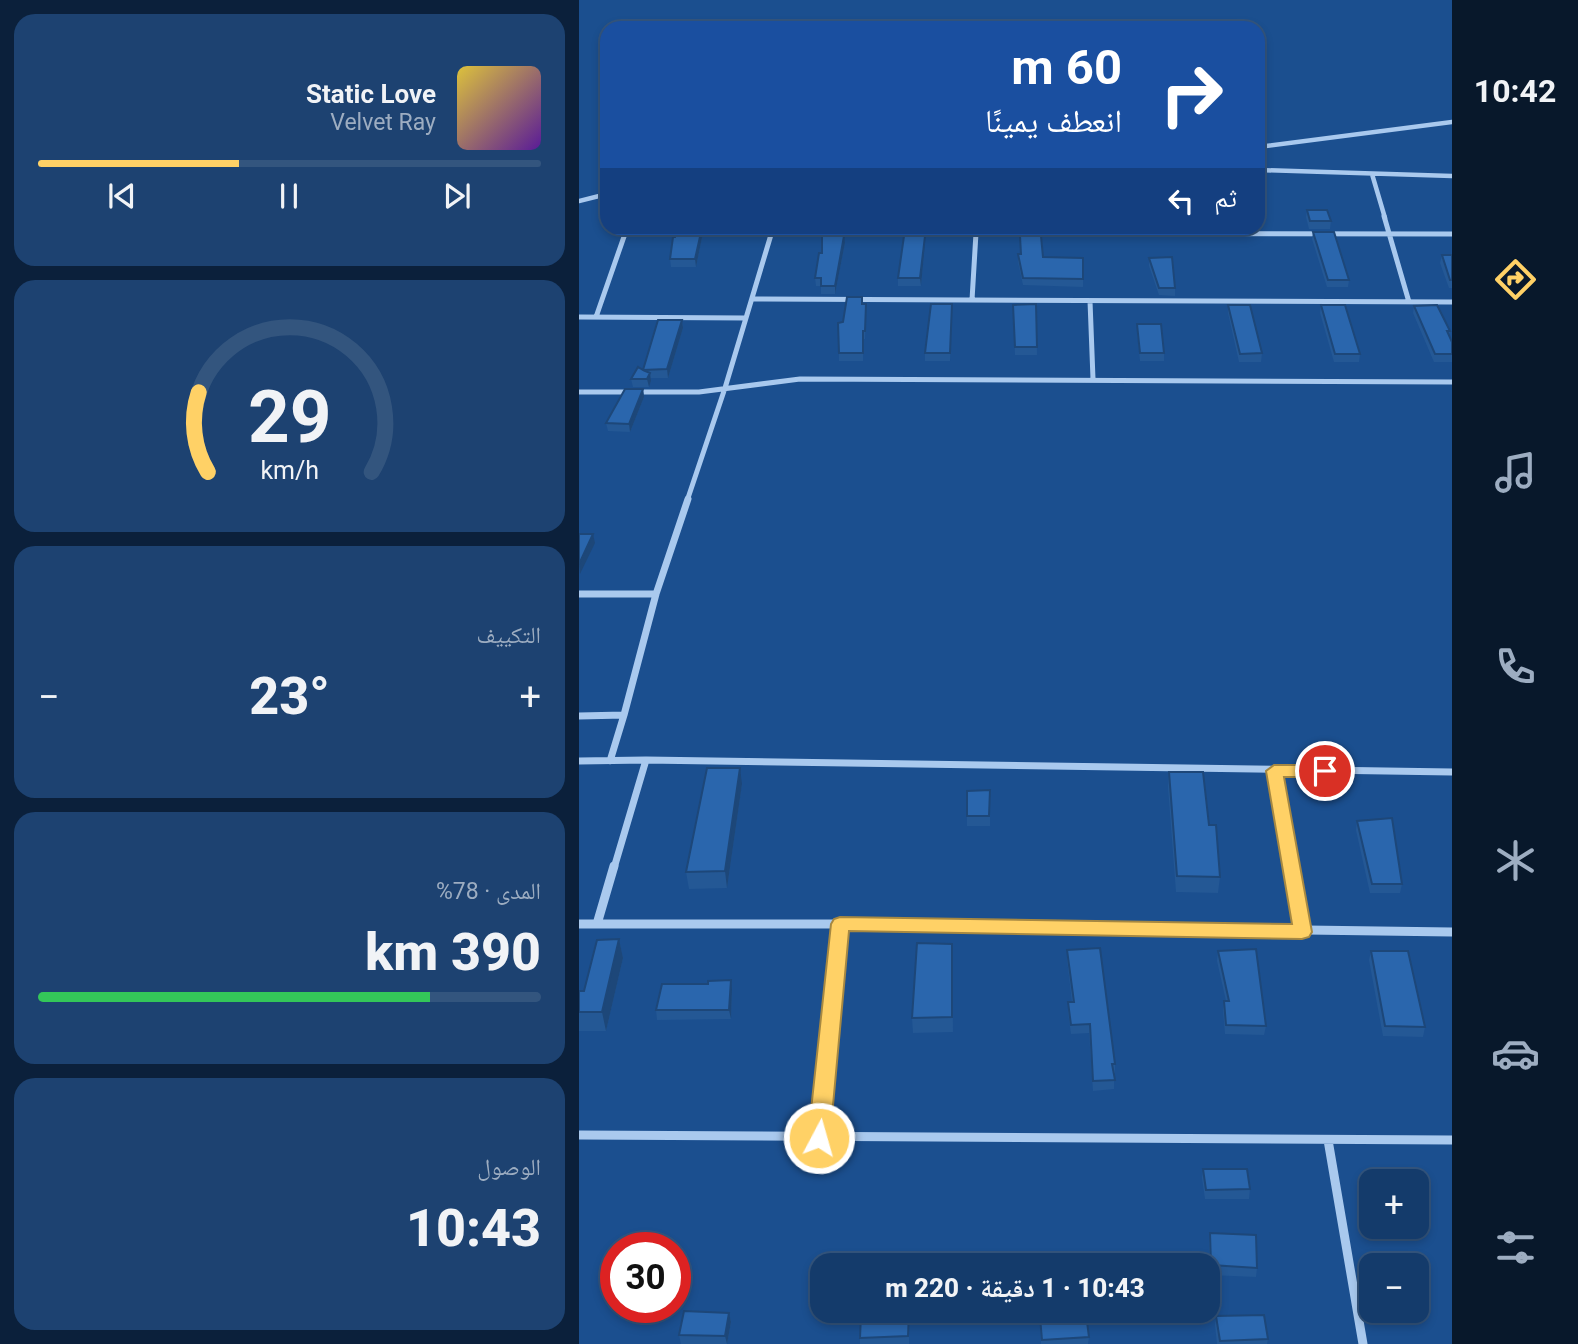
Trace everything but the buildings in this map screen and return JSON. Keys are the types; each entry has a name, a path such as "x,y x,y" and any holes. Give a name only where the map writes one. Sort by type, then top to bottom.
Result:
{"street":[{"path":"1265,146 1452,122"},
{"path":"1265,170 1452,176"},
{"path":"1372,174 1387,234 1409,302"},
{"path":"579,201 600,196"},
{"path":"1265,231 1452,234"},
{"path":"596,317 625,235"},
{"path":"610,761 656,594 725,388 771,235"},
{"path":"972,300 976,235"},
{"path":"752,299 1452,302"},
{"path":"1089,301 1093,379"},
{"path":"579,317 746,318"},
{"path":"579,392 672,393 800,379 1452,382"},
{"path":"579,594 656,594"},
{"path":"579,716 624,715"},
{"path":"597,924 646,760"},
{"path":"579,761 1452,772"},
{"path":"1274,771 1302,932"},
{"path":"579,923 1452,932"},
{"path":"819,1138 840,924"},
{"path":"579,1135 1452,1140"},
{"path":"1328,1140 1363,1344"}],"route":[{"path":"819,1138 840,924 1302,932 1274,771 1325,771"}]}
